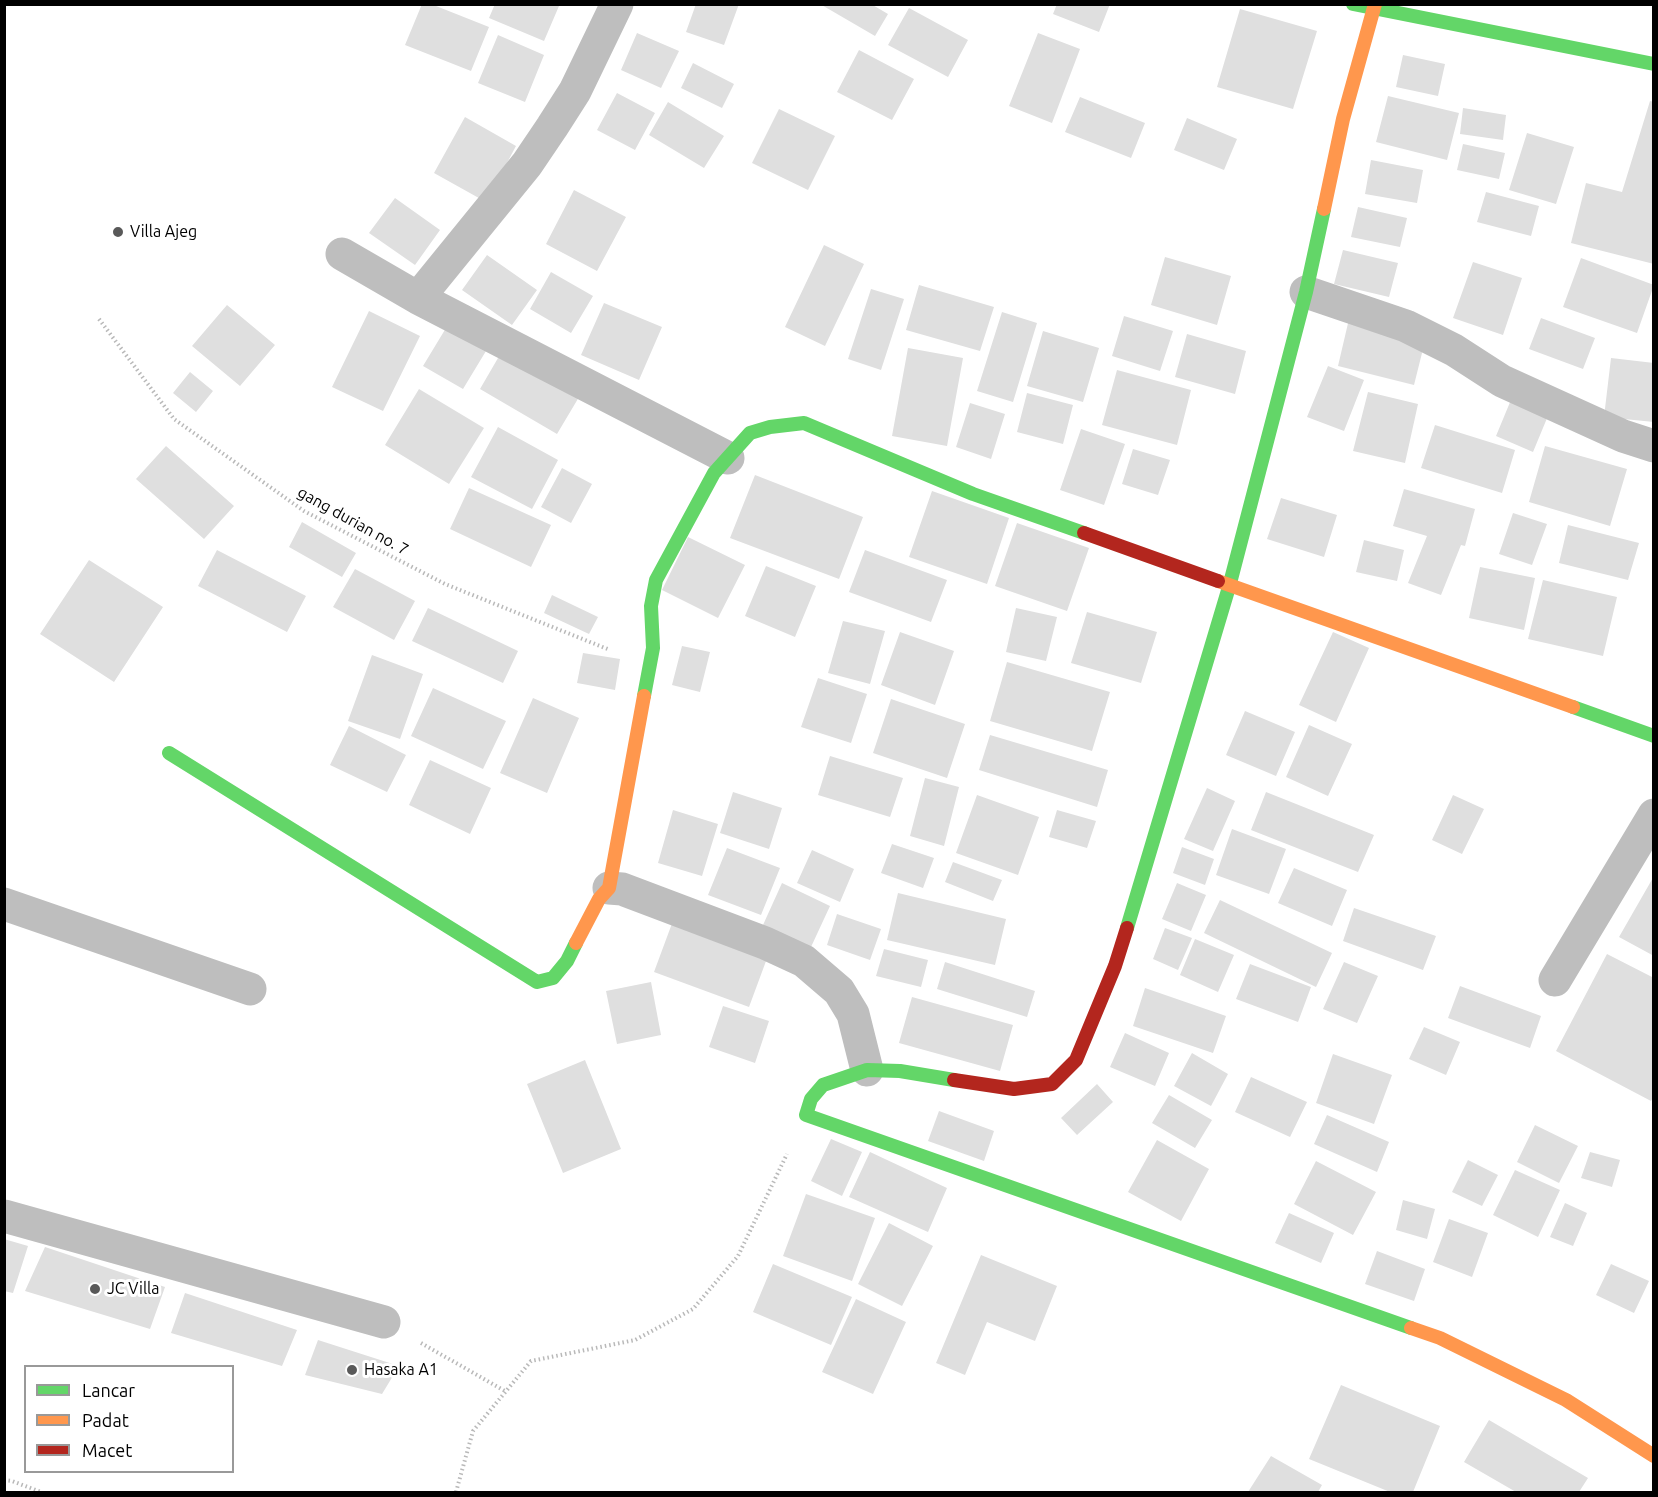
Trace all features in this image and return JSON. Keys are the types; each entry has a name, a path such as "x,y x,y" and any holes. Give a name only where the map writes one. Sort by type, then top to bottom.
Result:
{"street":[{"path":"418,298 527,164 575,91 617,4"},
{"path":"1353,4 1374,6 1653,64"},
{"path":"1374,6 1343,119 1306,292 1229,587 1115,966 1076,1060 1052,1084 1014,1089 900,1071 867,1070 823,1085 812,1099 806,1115 1440,1338 1566,1400 1653,1456"},
{"path":"342,254 418,298 728,458"},
{"path":"1306,292 1406,326 1454,350 1502,381 1623,436 1653,446"},
{"path":"169,753 537,982 553,978 567,961 599,899 609,888 653,648 651,606 656,580 700,495 714,473 750,433 770,427 804,423 973,495 1653,736"},
{"path":"1555,980 1653,815"},
{"path":"609,888 622,889 721,926 804,962 839,991 853,1014 867,1070"},
{"path":"4,904 250,989"},
{"path":"4,1216 384,1322"}],"path":[{"name":"gang durian no. 7","path":"99,319 174,419 304,510 445,584 649,666"},
{"path":"456,1492 473,1431 531,1361 635,1340 693,1309 738,1256 806,1115"},
{"path":"384,1322 505,1391"},
{"path":"4,1480 41,1492"}],"building":[{"path":"422,4 431,4 489,27 471,71 405,45"},
{"path":"495,4 555,4 559,6 544,41 489,18"},
{"path":"696,4 739,4 724,45 686,32"},
{"path":"820,4 871,4 888,14 875,36"},
{"path":"1057,4 1110,4 1099,32 1053,14"},
{"path":"909,8 968,40 948,77 888,45"},
{"path":"1240,9 1317,31 1293,109 1217,87"},
{"path":"637,33 679,51 661,88 621,70"},
{"path":"1038,33 1080,49 1052,123 1009,106"},
{"path":"498,35 544,55 525,102 478,83"},
{"path":"859,50 914,79 892,120 837,92"},
{"path":"1403,55 1445,64 1438,96 1396,87"},
{"path":"693,63 734,84 722,108 681,88"},
{"path":"617,93 655,113 635,150 597,130"},
{"path":"1388,96 1459,113 1447,160 1376,142"},
{"path":"1080,97 1145,123 1131,158 1065,132"},
{"path":"1650,101 1654,102 1654,264 1571,243 1586,183 1622,192"},
{"path":"668,102 724,136 704,168 649,135"},
{"path":"1463,108 1506,115 1503,140 1460,134"},
{"path":"779,109 835,136 808,190 752,163"},
{"path":"465,117 516,146 486,202 434,173"},
{"path":"1187,118 1237,139 1224,170 1174,150"},
{"path":"1527,133 1574,147 1556,204 1509,190"},
{"path":"1463,144 1505,153 1499,179 1457,170"},
{"path":"1371,160 1423,170 1417,203 1365,194"},
{"path":"574,190 626,217 597,271 546,244"},
{"path":"1486,192 1539,206 1531,236 1477,222"},
{"path":"395,198 440,230 415,265 369,233"},
{"path":"1358,207 1407,218 1400,247 1351,237"},
{"path":"824,245 864,264 825,346 785,327"},
{"path":"1343,250 1398,263 1389,297 1334,284"},
{"path":"487,255 537,290 512,325 462,290"},
{"path":"1165,257 1231,276 1217,325 1151,305"},
{"path":"1581,258 1654,285 1637,333 1563,307"},
{"path":"1473,262 1522,278 1503,335 1453,318"},
{"path":"551,272 593,296 571,333 530,309"},
{"path":"919,285 994,307 980,351 906,330"},
{"path":"871,289 904,299 881,370 848,359"},
{"path":"604,303 662,327 639,380 581,355"},
{"path":"227,305 275,345 240,386 192,346"},
{"path":"369,311 420,336 383,411 332,387"},
{"path":"1002,312 1037,323 1013,402 977,391"},
{"path":"1124,316 1173,331 1160,371 1112,356"},
{"path":"1541,318 1595,338 1583,369 1529,349"},
{"path":"1349,319 1426,337 1414,385 1338,366"},
{"path":"446,328 486,351 463,389 423,366"},
{"path":"1043,331 1099,348 1083,402 1027,386"},
{"path":"1187,334 1246,351 1235,394 1175,377"},
{"path":"505,346 582,392 557,434 480,389"},
{"path":"908,348 963,358 947,446 892,436"},
{"path":"1611,358 1654,363 1654,422 1604,417"},
{"path":"1328,366 1364,380 1344,431 1307,417"},
{"path":"1117,370 1191,390 1177,445 1102,425"},
{"path":"190,372 213,391 196,412 173,393"},
{"path":"419,389 484,428 449,484 385,445"},
{"path":"1368,392 1418,404 1405,463 1353,451"},
{"path":"1027,393 1073,405 1063,444 1017,432"},
{"path":"1513,395 1550,411 1533,452 1496,436"},
{"path":"970,403 1005,414 991,459 956,447"},
{"path":"1435,425 1515,450 1502,493 1421,468"},
{"path":"498,427 558,460 532,509 471,477"},
{"path":"1081,429 1125,444 1104,505 1060,490"},
{"path":"166,446 234,506 204,539 136,479"},
{"path":"1545,446 1627,469 1610,526 1529,502"},
{"path":"1133,449 1170,460 1158,495 1122,484"},
{"path":"562,468 592,484 571,523 541,507"},
{"path":"755,475 863,517 839,579 730,538"},
{"path":"469,488 551,525 531,567 450,529"},
{"path":"1404,489 1475,509 1465,546 1461,545 1441,595 1408,583 1427,536 1393,526"},
{"path":"932,491 1009,518 987,584 909,557"},
{"path":"1281,498 1337,515 1324,557 1267,539"},
{"path":"1513,513 1547,524 1532,565 1499,554"},
{"path":"302,522 356,553 342,577 289,547"},
{"path":"1017,523 1089,548 1067,611 995,586"},
{"path":"1568,525 1639,543 1628,580 1559,563"},
{"path":"688,537 745,565 718,618 662,590"},
{"path":"1364,540 1404,550 1397,581 1356,572"},
{"path":"217,550 306,596 287,632 198,586"},
{"path":"865,550 947,580 931,622 849,592"},
{"path":"89,560 163,607 114,682 40,634"},
{"path":"766,566 816,586 795,637 745,616"},
{"path":"1480,567 1535,578 1524,630 1469,618"},
{"path":"355,569 415,601 394,640 333,607"},
{"path":"1543,580 1617,597 1603,656 1528,639"},
{"path":"552,595 598,617 589,634 544,613"},
{"path":"428,608 518,651 503,683 412,641"},
{"path":"1016,608 1057,617 1046,661 1006,652"},
{"path":"1087,612 1157,632 1141,683 1071,663"},
{"path":"843,621 885,631 870,684 828,673"},
{"path":"900,632 954,651 935,705 881,685"},
{"path":"1333,632 1369,648 1336,722 1299,705"},
{"path":"682,646 710,652 700,692 672,685"},
{"path":"583,653 620,659 615,690 577,683"},
{"path":"372,655 423,674 400,739 348,721"},
{"path":"1007,662 1110,692 1092,751 990,721"},
{"path":"818,678 867,694 851,743 801,727"},
{"path":"433,688 506,721 483,769 411,736"},
{"path":"533,698 579,718 547,793 500,773"},
{"path":"891,699 965,724 947,778 873,753"},
{"path":"1245,711 1295,732 1276,776 1226,755"},
{"path":"1309,725 1352,744 1328,796 1286,777"},
{"path":"349,726 406,755 387,792 330,765"},
{"path":"990,735 1108,770 1097,807 979,770"},
{"path":"830,756 903,778 890,817 818,795"},
{"path":"430,760 491,788 470,834 409,805"},
{"path":"925,778 959,787 944,846 910,836"},
{"path":"1207,788 1235,801 1213,851 1184,839"},
{"path":"733,792 782,808 769,849 720,833"},
{"path":"1266,792 1374,835 1358,872 1251,830"},
{"path":"977,795 1039,817 1018,875 956,853"},
{"path":"1453,795 1484,809 1462,854 1432,840"},
{"path":"673,810 718,824 702,876 658,863"},
{"path":"1057,810 1096,821 1087,848 1049,837"},
{"path":"1232,829 1286,849 1269,894 1216,875"},
{"path":"892,844 934,858 923,888 881,873"},
{"path":"1182,847 1214,859 1205,885 1173,873"},
{"path":"727,848 780,868 761,915 708,895"},
{"path":"812,850 854,869 840,902 797,883"},
{"path":"953,862 1002,880 993,901 945,882"},
{"path":"1294,868 1347,890 1332,926 1278,903"},
{"path":"1654,876 1654,956 1619,937"},
{"path":"782,883 830,906 811,947 763,925"},
{"path":"1177,883 1206,895 1191,931 1162,919"},
{"path":"898,893 1006,919 995,965 887,940"},
{"path":"1220,900 1332,953 1316,987 1204,933"},
{"path":"1354,908 1436,936 1423,970 1343,941"},
{"path":"837,914 881,929 870,960 827,945"},
{"path":"674,918 769,953 749,1007 654,972"},
{"path":"1165,928 1192,938 1178,970 1153,959"},
{"path":"1195,939 1234,955 1218,992 1180,975"},
{"path":"884,949 928,960 921,987 876,976"},
{"path":"1607,954 1654,978 1654,1096 1651,1101 1556,1051"},
{"path":"945,962 1035,991 1027,1017 937,989"},
{"path":"1344,962 1378,976 1357,1023 1323,1009"},
{"path":"1250,964 1311,987 1298,1022 1236,999"},
{"path":"651,982 661,1035 617,1044 606,991"},
{"path":"1460,986 1541,1016 1530,1048 1448,1018"},
{"path":"1145,988 1226,1016 1213,1053 1133,1026"},
{"path":"912,997 1013,1025 1000,1071 899,1043"},
{"path":"723,1006 769,1021 755,1063 709,1047"},
{"path":"1424,1027 1460,1042 1446,1075 1409,1059"},
{"path":"1125,1033 1169,1053 1155,1086 1110,1067"},
{"path":"1192,1053 1228,1074 1211,1106 1174,1086"},
{"path":"1333,1054 1392,1075 1374,1124 1316,1103"},
{"path":"585,1060 621,1149 563,1173 527,1084"},
{"path":"1251,1077 1307,1102 1290,1137 1235,1112"},
{"path":"1097,1084 1113,1102 1077,1135 1061,1118"},
{"path":"1169,1095 1212,1120 1195,1148 1152,1123"},
{"path":"939,1111 994,1131 984,1161 928,1141"},
{"path":"1327,1115 1389,1142 1377,1172 1314,1144"},
{"path":"1535,1125 1578,1146 1559,1183 1517,1162"},
{"path":"831,1139 862,1152 842,1196 811,1181"},
{"path":"1157,1140 1209,1169 1181,1221 1128,1192"},
{"path":"870,1152 947,1188 928,1232 849,1197"},
{"path":"1590,1152 1620,1160 1612,1187 1581,1178"},
{"path":"1468,1160 1498,1175 1482,1206 1452,1192"},
{"path":"1316,1161 1376,1192 1353,1235 1294,1204"},
{"path":"1515,1170 1560,1190 1538,1237 1493,1215"},
{"path":"806,1194 875,1218 852,1281 783,1256"},
{"path":"1403,1200 1435,1209 1427,1239 1396,1230"},
{"path":"1565,1203 1587,1213 1573,1246 1550,1237"},
{"path":"1289,1213 1334,1233 1321,1263 1275,1243"},
{"path":"1449,1219 1488,1233 1472,1277 1433,1262"},
{"path":"889,1223 933,1246 902,1306 858,1284"},
{"path":"4,1239 28,1246 13,1293 4,1291"},
{"name":"JC Villa","path":"45,1247 165,1287 150,1329 25,1291"},
{"path":"1377,1251 1425,1269 1414,1301 1365,1284"},
{"path":"981,1255 1057,1286 1035,1341 987,1322 965,1375 936,1363"},
{"path":"773,1264 852,1297 831,1345 753,1312"},
{"path":"1611,1264 1649,1281 1634,1313 1596,1295"},
{"path":"185,1293 297,1330 282,1366 171,1333"},
{"path":"856,1299 906,1322 873,1394 822,1372"},
{"name":"Hasaka A1","path":"318,1340 399,1366 382,1394 305,1375"},
{"path":"1341,1385 1440,1426 1413,1492 1390,1492 1309,1459"},
{"path":"1489,1420 1588,1478 1579,1492 1516,1492 1464,1462"},
{"path":"1271,1456 1322,1485 1318,1492 1248,1492"}],"traffic: fast":[{"path":"1353,4 1654,64"},
{"path":"1127,928 1229,587 1306,292 1324,209"},
{"path":"644,696 653,648 651,606 656,580 714,473 750,433 770,427 804,423 973,494 1084,533"},
{"path":"1573,707 1654,736"},
{"path":"169,753 537,982 553,978 567,961 576,943"},
{"path":"954,1080 900,1071 867,1070 823,1085 811,1099 806,1115 1411,1328"}],"traffic: slow":[{"path":"1324,209 1343,119 1375,4"},
{"path":"1218,581 1573,707"},
{"path":"576,943 599,899 609,888 644,696"},
{"path":"1411,1328 1440,1338 1566,1400 1654,1456"}],"traffic: jam":[{"path":"1084,533 1218,581"},
{"path":"954,1080 1014,1089 1052,1084 1076,1060 1115,966 1127,928"}],"place":[{"name":"Villa Ajeg","path":"118,232"},
{"name":"JC Villa","path":"95,1289"},
{"name":"Hasaka A1","path":"352,1370"}]}
